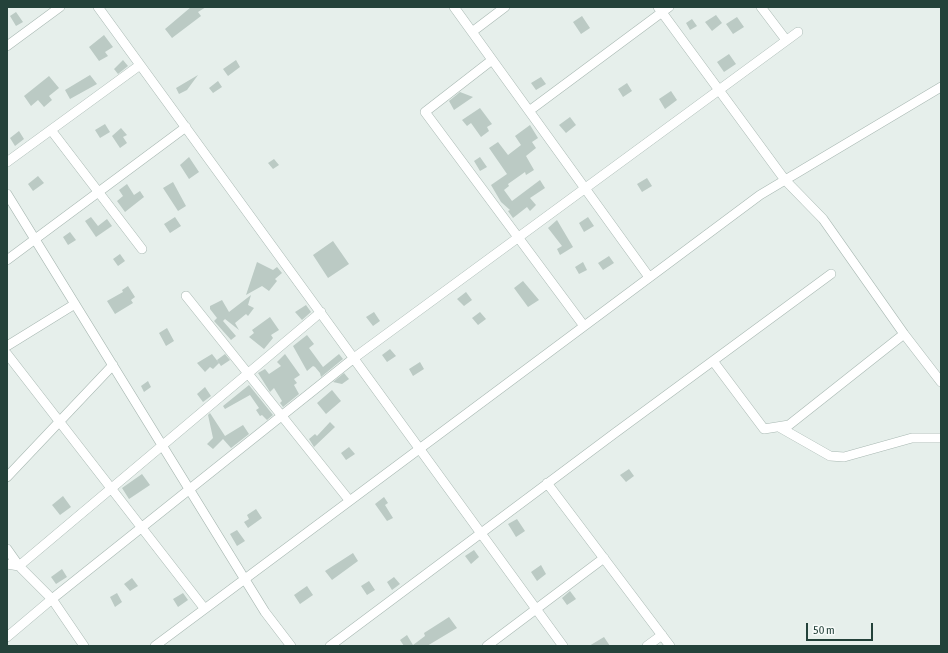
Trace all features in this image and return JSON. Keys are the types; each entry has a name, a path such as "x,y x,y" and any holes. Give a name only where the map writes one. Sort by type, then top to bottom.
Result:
{"street":[{"path":"7,46 60,7"},
{"path":"98,7 563,646"},
{"path":"454,7 649,277"},
{"path":"472,32 505,7"},
{"path":"762,7 786,40"},
{"path":"529,111 663,9 719,90 785,180 823,219 904,334 941,382"},
{"path":"7,637 52,599 354,358 798,32"},
{"path":"492,60 425,112 584,326"},
{"path":"7,162 140,65"},
{"path":"155,646 244,578 760,195 941,87"},
{"path":"7,260 186,127"},
{"path":"51,130 142,249"},
{"path":"7,194 265,612 291,646"},
{"path":"330,646 831,274"},
{"path":"186,296 349,500"},
{"path":"7,346 75,304"},
{"path":"7,564 19,566 321,312"},
{"path":"713,361 764,429 779,427 789,425 904,334"},
{"path":"7,354 204,608"},
{"path":"7,477 113,365"},
{"path":"779,427 830,456 844,457 912,438 941,438"},
{"path":"547,484 670,646"},
{"path":"7,549 19,566 52,599 84,646"},
{"path":"487,646 604,558"},
{"path":"647,646 662,635"}],"building":[{"path":"191,7 206,7 198,12 201,16 172,38 165,29"},
{"path":"16,12 23,22 16,26 10,16"},
{"path":"716,15 722,23 712,31 705,22"},
{"path":"582,16 590,28 581,34 573,22"},
{"path":"737,17 744,27 733,34 726,24"},
{"path":"692,19 697,26 690,30 686,23"},
{"path":"104,35 113,47 105,52 108,56 99,61 89,47"},
{"path":"729,54 736,64 724,72 717,62"},
{"path":"123,60 128,66 118,74 114,69"},
{"path":"236,60 240,67 228,76 223,69"},
{"path":"90,75 97,84 70,99 65,90"},
{"path":"198,75 187,90 179,94 176,88"},
{"path":"49,76 59,88 49,96 52,100 44,107 38,100 31,106 24,96"},
{"path":"541,77 546,84 536,90 531,83"},
{"path":"218,81 222,87 213,93 209,88"},
{"path":"627,83 632,91 623,97 618,89"},
{"path":"671,91 677,100 665,109 659,99"},
{"path":"460,92 473,97 454,110 449,101"},
{"path":"480,108 492,124 487,127 489,131 481,137 471,123 467,126 462,120"},
{"path":"570,117 576,125 566,133 559,125"},
{"path":"105,124 110,132 100,138 95,130"},
{"path":"530,125 538,138 532,142 536,148 526,156 534,170 526,175 525,172 508,184 509,186 504,190 512,201 540,180 545,188 530,198 536,205 530,211 527,207 513,218 508,211 510,210 501,202 491,185 507,174 489,148 498,142 508,155 521,145 515,136"},
{"path":"121,128 127,135 123,137 127,143 120,148 112,136"},
{"path":"19,131 24,139 15,146 10,138"},
{"path":"189,157 199,172 189,179 180,165"},
{"path":"480,157 487,167 480,171 474,161"},
{"path":"274,159 279,165 273,169 268,163"},
{"path":"38,176 44,183 33,191 28,184"},
{"path":"647,178 652,186 642,192 637,184"},
{"path":"173,182 186,206 178,211 163,188"},
{"path":"127,184 134,195 140,191 144,197 125,212 117,201 123,196 119,190"},
{"path":"91,217 98,226 107,219 112,226 96,237 85,221"},
{"path":"175,217 181,226 170,233 164,224"},
{"path":"588,217 594,226 584,232 579,223"},
{"path":"557,220 573,247 560,255 557,249 562,246 548,228"},
{"path":"70,232 76,240 68,245 63,237"},
{"path":"333,241 349,264 328,278 313,255"},
{"path":"120,254 125,261 118,266 113,259"},
{"path":"609,256 614,263 603,270 598,263"},
{"path":"257,262 273,270 277,267 282,273 275,279 277,281 269,291 262,286 246,295"},
{"path":"583,262 587,270 579,274 575,267"},
{"path":"523,281 539,300 528,307 514,288"},
{"path":"128,286 135,297 131,300 133,303 115,314 107,301 123,292 122,290"},
{"path":"466,292 472,300 464,306 457,299"},
{"path":"251,295 248,305 254,308 248,316 246,314 235,323 239,330 225,319 223,321 236,336 231,340 214,321 217,318 210,309 210,306 222,300 229,312"},
{"path":"306,305 311,312 302,320 295,312"},
{"path":"374,312 380,321 373,326 366,317"},
{"path":"480,312 486,319 478,325 472,318"},
{"path":"270,317 279,330 271,335 273,338 264,349 249,337 254,333 252,330"},
{"path":"167,328 174,341 166,346 159,333"},
{"path":"307,335 314,344 309,348 323,367 339,354 343,359 321,377 320,373 313,366 307,371 293,346"},
{"path":"390,349 396,356 387,362 382,355"},
{"path":"212,354 219,363 213,369 210,367 205,372 197,363"},
{"path":"225,354 230,360 221,366 217,360"},
{"path":"285,354 300,375 294,379 297,383 294,385 299,394 283,407 280,403 282,401 274,388 270,392 258,373 265,369 269,374 281,366 277,362"},
{"path":"420,362 424,369 413,376 409,369"},
{"path":"344,373 349,379 342,384 333,382"},
{"path":"148,381 151,387 144,392 141,386"},
{"path":"249,385 273,415 267,420 262,415 260,416 256,410 259,408 250,395 225,409 223,406"},
{"path":"205,387 211,396 203,402 197,394"},
{"path":"332,390 341,401 326,414 317,403"},
{"path":"210,413 225,436 243,425 249,434 231,448 223,439 213,449 207,444 213,438 208,415"},
{"path":"330,422 335,427 314,447 309,439 315,434 317,436"},
{"path":"349,447 355,454 346,460 341,453"},
{"path":"629,469 634,476 626,482 620,475"},
{"path":"142,474 150,485 129,499 122,488"},
{"path":"63,496 71,507 60,515 52,505"},
{"path":"384,497 388,503 385,505 393,518 387,521 375,504"},
{"path":"256,509 262,518 248,528 244,522 249,519 247,515"},
{"path":"517,519 525,531 516,537 508,524"},
{"path":"237,530 245,541 237,546 230,534"},
{"path":"474,550 479,557 471,564 465,556"},
{"path":"353,553 358,561 332,580 325,571"},
{"path":"541,565 546,574 537,581 531,572"},
{"path":"62,569 67,577 56,584 51,577"},
{"path":"394,577 400,584 392,590 387,582"},
{"path":"132,578 138,586 130,591 124,584"},
{"path":"369,581 375,590 367,595 361,586"},
{"path":"307,586 313,595 300,604 294,595"},
{"path":"570,591 576,599 567,605 562,598"},
{"path":"117,593 122,602 115,607 110,597"},
{"path":"183,593 188,600 178,607 173,599"},
{"path":"449,617 457,628 427,646 404,646 400,640 407,635 413,645 425,636 424,633"},
{"path":"604,637 610,646 589,646"}]}
